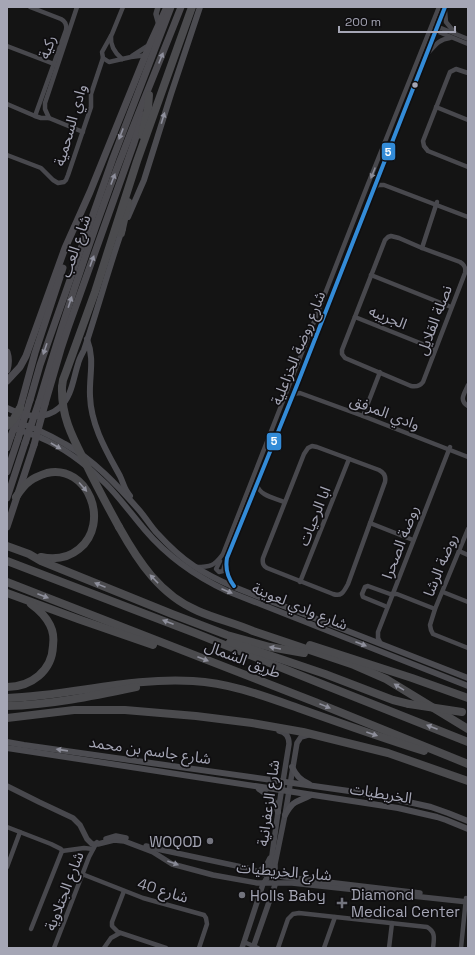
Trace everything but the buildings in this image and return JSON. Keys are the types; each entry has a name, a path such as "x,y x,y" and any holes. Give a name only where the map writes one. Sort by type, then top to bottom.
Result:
{"highway":[{"path":"192,7 137,161 108,254 63,380 62,398 68,426 79,451 130,548 149,574 166,591 196,611 354,665 386,679 468,729"},
{"path":"137,161 148,108 149,95"},
{"path":"121,233 140,161 142,147"},
{"path":"7,426 13,420 20,408"},
{"path":"7,546 42,558 53,559 66,556 77,550 86,541 92,530 94,506 87,490 80,482 69,475 56,472 35,478 26,485 16,497"},
{"path":"29,554 56,567 227,635 270,647 300,652 354,665"},
{"name":"طريق الشمال","path":"7,561 204,636 468,742"},
{"name":"طريق الشمال","path":"7,582 315,702 468,764"},
{"path":"7,593 156,646 185,652"},
{"path":"7,687 26,684 37,678 45,669 52,652 53,640 50,625 33,605 23,599"},
{"path":"243,627 275,634 334,652 468,698"},
{"path":"204,636 227,641 261,652 393,700 408,704 465,713"},
{"path":"7,706 62,701 160,681"},
{"path":"7,698 44,695 131,682 196,681 218,684 242,689 395,742 468,764"},
{"path":"7,718 74,710 125,710 148,711 272,726 388,753 468,782"}],"main road":[{"path":"7,381 20,367 26,356 65,248 90,192 158,25 167,7"},
{"name":"شارع العب","path":"7,472 40,365 112,158 171,7"},
{"name":"شارع العب","path":"7,498 18,439 42,403 58,338 101,212 181,7"},
{"path":"7,408 23,415 37,416 48,414 60,407 69,394 121,233 144,180 200,7"},
{"path":"7,527 34,445 42,403 134,143 152,81"},
{"path":"45,322 50,316 72,264 84,242"},
{"path":"7,448 18,439 20,408 35,353 63,264 65,248"},
{"path":"87,338 92,358 90,396 94,422 125,488 139,510"},
{"path":"7,352 9,356 7,370"},
{"name":"شارع وادي لعوينة","path":"7,419 41,431 71,447 102,472 139,510 157,533 182,557 217,579 468,678"},
{"name":"شارع وادي لعوينة","path":"7,426 59,447 105,482 158,545 179,563 204,580 227,591 468,686"},
{"name":"شارع جاسم بن محمد","path":"7,742 290,783"},
{"name":"شارع جاسم بن محمد","path":"7,748 288,792"},
{"path":"292,767 297,776 302,780 322,788"},
{"name":"الخريطيات","path":"290,783 418,804 440,810 468,821"},
{"path":"256,787 269,795 277,806 278,812"},
{"name":"الخريطيات","path":"288,792 411,810 442,818 468,829"},
{"path":"284,815 294,803 311,795"}],"street":[{"name":"ركية","path":"30,7 63,20 66,26 64,40 35,116"},
{"path":"49,118 45,109 45,103 64,40 77,7"},
{"name":"وادي السحمية","path":"7,155 41,168 55,181 64,182 68,177 91,107 91,94 103,58 102,50 112,34 123,7"},
{"path":"158,7 156,14 158,25"},
{"name":"شارع روضة الخزاعلية","path":"196,567 206,567 212,565 223,554 439,7"},
{"path":"445,7 444,14 446,22 454,36"},
{"name":"شارع روضة الخزاعلية","path":"234,586 228,577 226,570 229,555 375,188 445,7"},
{"path":"432,26 468,44"},
{"path":"112,34 111,41 114,50 122,59"},
{"path":"425,58 438,42 443,39 454,36 468,39"},
{"path":"130,57 150,44"},
{"path":"7,46 54,64"},
{"path":"103,58 109,62 147,55"},
{"path":"468,73 456,69 450,72 423,141 424,146 428,151 468,167"},
{"path":"7,104 41,118 49,118 82,132"},
{"path":"436,107 468,120"},
{"path":"379,176 386,183 468,217"},
{"path":"375,188 378,185 384,185 468,214"},
{"path":"422,248 437,203"},
{"name":"نصلة القلايل","path":"389,236 393,236 422,248 460,262 465,266 465,273 423,382 419,386 411,386 345,358 342,354 342,350 385,240 389,236"},
{"path":"371,275 451,307"},
{"name":"الجريبه","path":"355,317 435,349"},
{"path":"363,415 380,372"},
{"name":"وادي المرفق","path":"297,385 302,392 468,456"},
{"path":"468,385 462,400 468,406"},
{"name":"وادي المرفق","path":"293,394 300,393 363,415"},
{"path":"312,446 317,447 349,459 379,470 385,476 385,482 348,584 342,594 333,594 264,567 262,563 263,558 284,502 304,454 308,448 312,446"},
{"name":"روضة الصحرا","path":"382,645 379,640 378,632 391,594 448,448"},
{"name":"ابا الرحيات","path":"300,582 349,459"},
{"path":"257,484 259,490 264,494 284,502"},
{"path":"252,498 258,494 264,494"},
{"path":"370,523 412,540"},
{"name":"روضة الرشا","path":"468,529 435,609 430,625 430,630 436,636 468,648"},
{"path":"459,551 468,555"},
{"path":"223,554 216,568 219,572 223,571 225,562 229,555"},
{"name":"روضة الرشا","path":"385,606 363,597 362,594 365,587 368,586 435,609"},
{"path":"443,592 468,602"},
{"name":"روضة الصحرا","path":"366,639 376,631 391,594"},
{"name":"شارع الزعفرانية","path":"211,718 230,723 280,731 286,734 289,744 269,875 263,884 243,945"},
{"name":"شارع الزعفرانية","path":"255,947 275,883 275,864 298,740 305,735 315,735"},
{"path":"7,785 15,786 48,804 76,816 81,820 89,838 95,845 62,851 61,849 7,827"},
{"path":"7,867 20,832"},
{"name":"شارع الخريطيات","path":"95,845 110,837 119,836 161,853 251,869 269,875 467,900"},
{"name":"شارع الجتلاوية","path":"54,948 82,874 95,845"},
{"path":"31,929 62,851"},
{"name":"شارع الخريطيات","path":"161,853 167,862 179,866 225,878 263,884 292,883 467,900"},
{"path":"258,872 266,866 272,854"},
{"name":"شارع 40","path":"82,874 159,903 204,915 207,920 207,924 199,948"},
{"path":"124,891 112,922 114,929 120,933 166,948"},
{"path":"461,948 467,900"},
{"path":"278,948 288,918 293,914 299,913 425,926 432,931 434,935 433,948"},
{"path":"324,948 335,917"},
{"path":"389,948 392,923"},
{"path":"105,948 111,938 120,933"},
{"path":"243,945 255,947"}],"transit line":[{"name":"5","path":"234,586 230,580 226,566 227,558 297,385 445,7"}],"place":[{"name":"WOQOD","path":"210,841"},
{"name":"Holls Baby","path":"242,895"},
{"name":"Diamond Medical Center","path":"342,903"}]}
